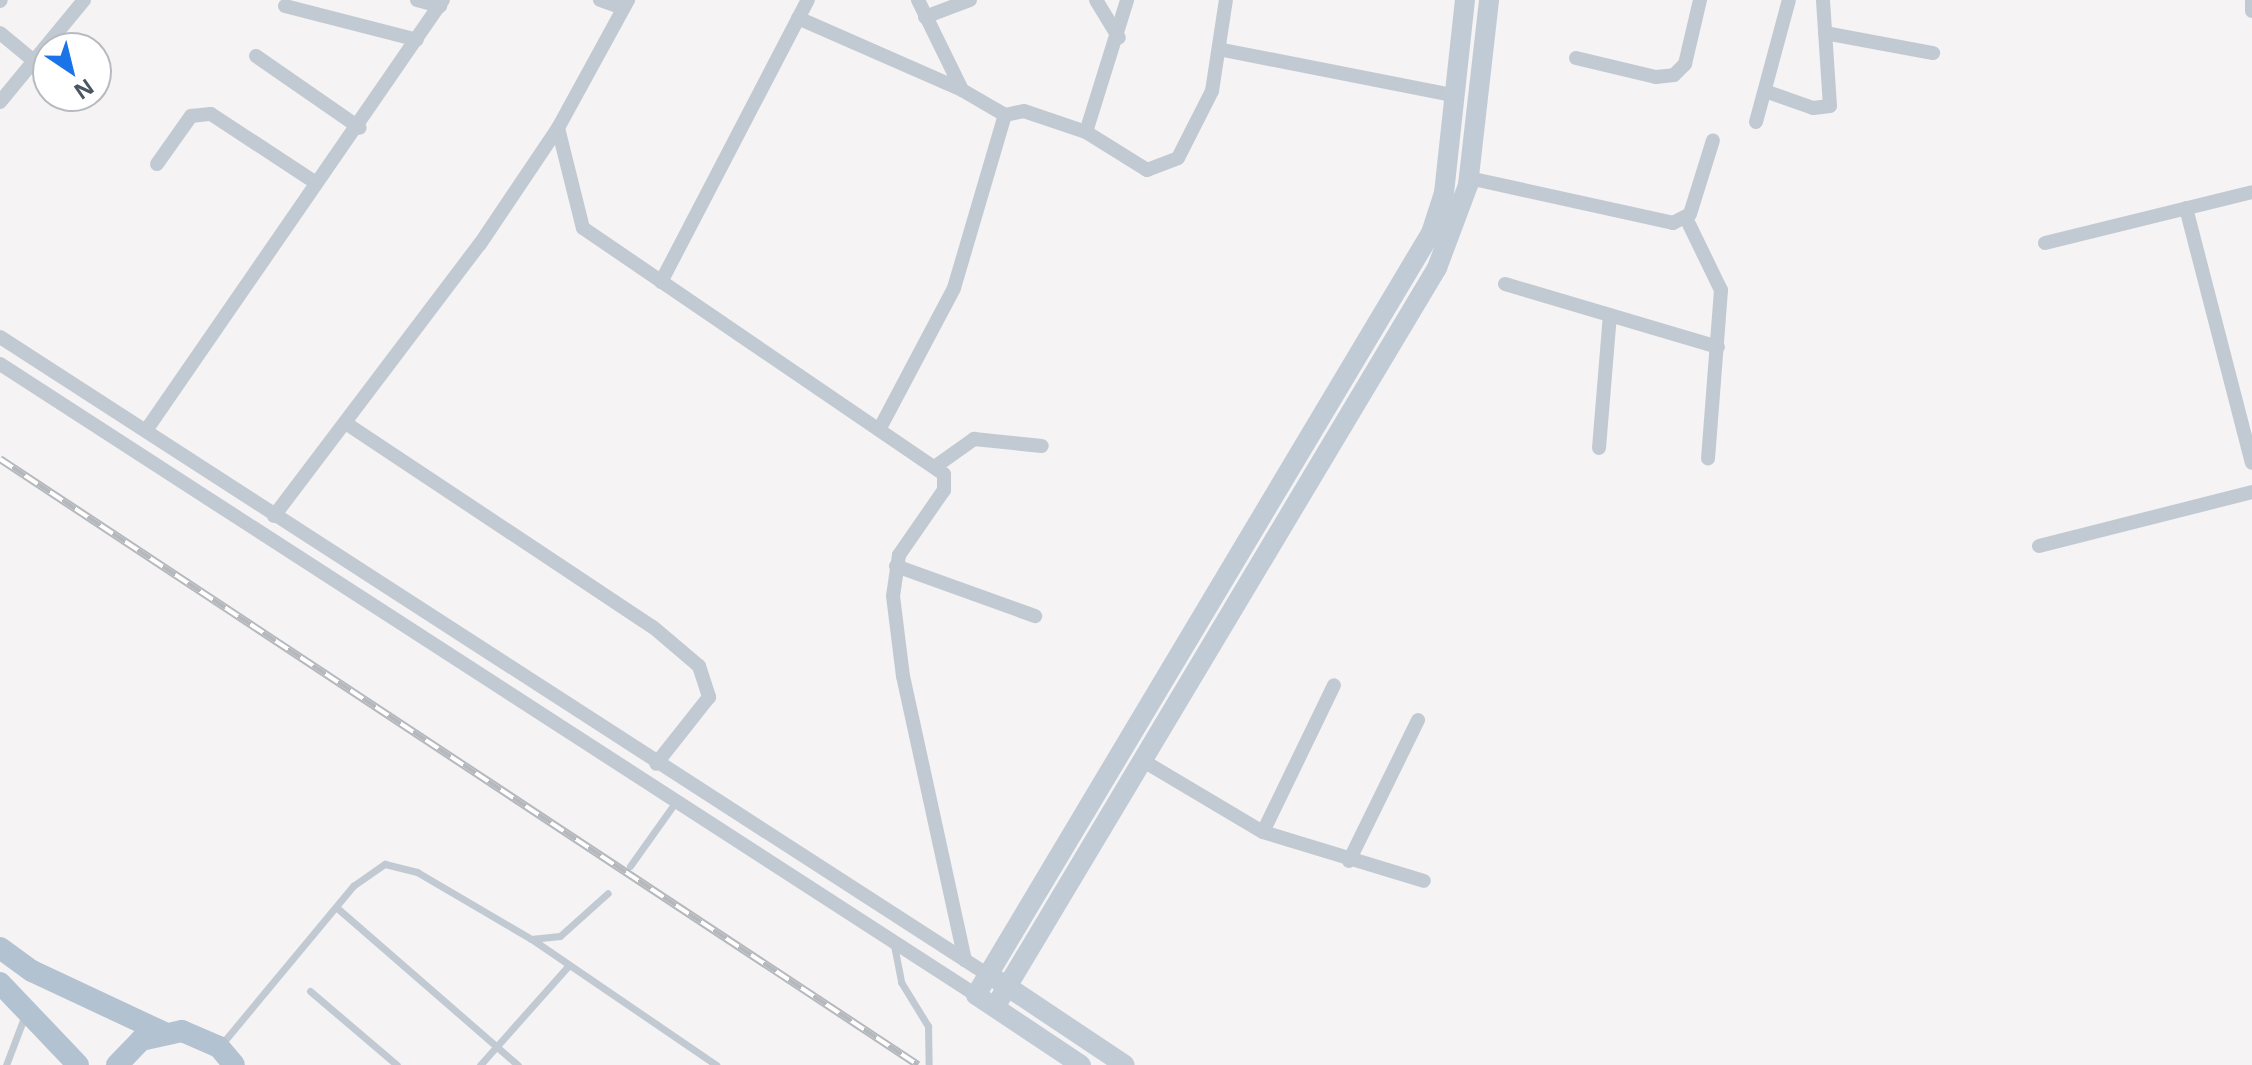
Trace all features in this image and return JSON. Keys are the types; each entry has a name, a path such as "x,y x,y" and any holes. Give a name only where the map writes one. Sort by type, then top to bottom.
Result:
{"main road":[{"path":"1081,1065 976,995 1431,233 1457,96 1465,0"},
{"path":"995,1007 1145,762 1437,268 1469,178 1489,0"},
{"path":"0,948 32,971 162,1032"},
{"path":"988,975 1125,1065"},
{"path":"0,983 28,1008 78,1065"},
{"path":"117,1065 141,1040 162,1032 182,1031 219,1047 234,1065"}],"street":[{"path":"59,32 84,0"},
{"path":"147,429 316,183 360,128 442,3 417,0"},
{"path":"274,516 347,424 558,128 626,4 600,0"},
{"path":"661,282 808,0"},
{"path":"918,0 962,90"},
{"path":"925,17 970,0"},
{"path":"1096,0 1119,38"},
{"path":"1086,132 1119,38 1127,0"},
{"path":"798,18 962,90 1005,115 1024,111 1086,132 1147,170 1169,164 1190,142 1223,50 1226,0"},
{"path":"1576,58 1674,75 1685,64 1700,0"},
{"path":"1756,122 1789,0"},
{"path":"1765,91 1813,108 1830,106 1823,0"},
{"path":"2252,0 2252,11"},
{"path":"285,6 417,40"},
{"path":"0,33 32,60"},
{"path":"1825,33 1933,53"},
{"path":"1223,50 1457,96"},
{"path":"256,56 360,128"},
{"path":"0,102 32,65"},
{"path":"157,164 191,116 211,114 316,183"},
{"path":"880,428 954,288 1005,115"},
{"path":"558,128 583,228 936,466 944,490 896,566 898,649 965,960"},
{"path":"1708,459 1718,347 1720,279 1686,218 1713,140"},
{"path":"1469,178 1664,223 1686,218"},
{"path":"2045,243 2252,192"},
{"path":"2186,208 2252,463"},
{"path":"1505,284 1718,347"},
{"path":"1599,448 1610,315"},
{"path":"0,337 147,429 274,516 656,764 988,975"},
{"path":"0,364 976,995"},
{"path":"347,424 653,627 699,666 709,697 656,764"},
{"path":"936,466 974,439 1042,446"},
{"path":"2039,546 2252,492"},
{"path":"896,566 1035,616"},
{"path":"1263,832 1334,685"},
{"path":"1349,861 1418,720"},
{"path":"1145,762 1263,832 1349,861 1424,881"}],"lane":[{"path":"630,866 675,803"},
{"path":"219,1047 336,907 373,870 400,865 531,939 716,1065"},
{"path":"531,939 569,931 608,893"},
{"path":"336,907 518,1065"},
{"path":"894,942 901,982 930,1034 929,1065"},
{"path":"480,1065 569,965"},
{"path":"310,991 397,1065"},
{"path":"6,1065 28,1008"}],"railway":[{"path":"0,459 918,1065"}]}
